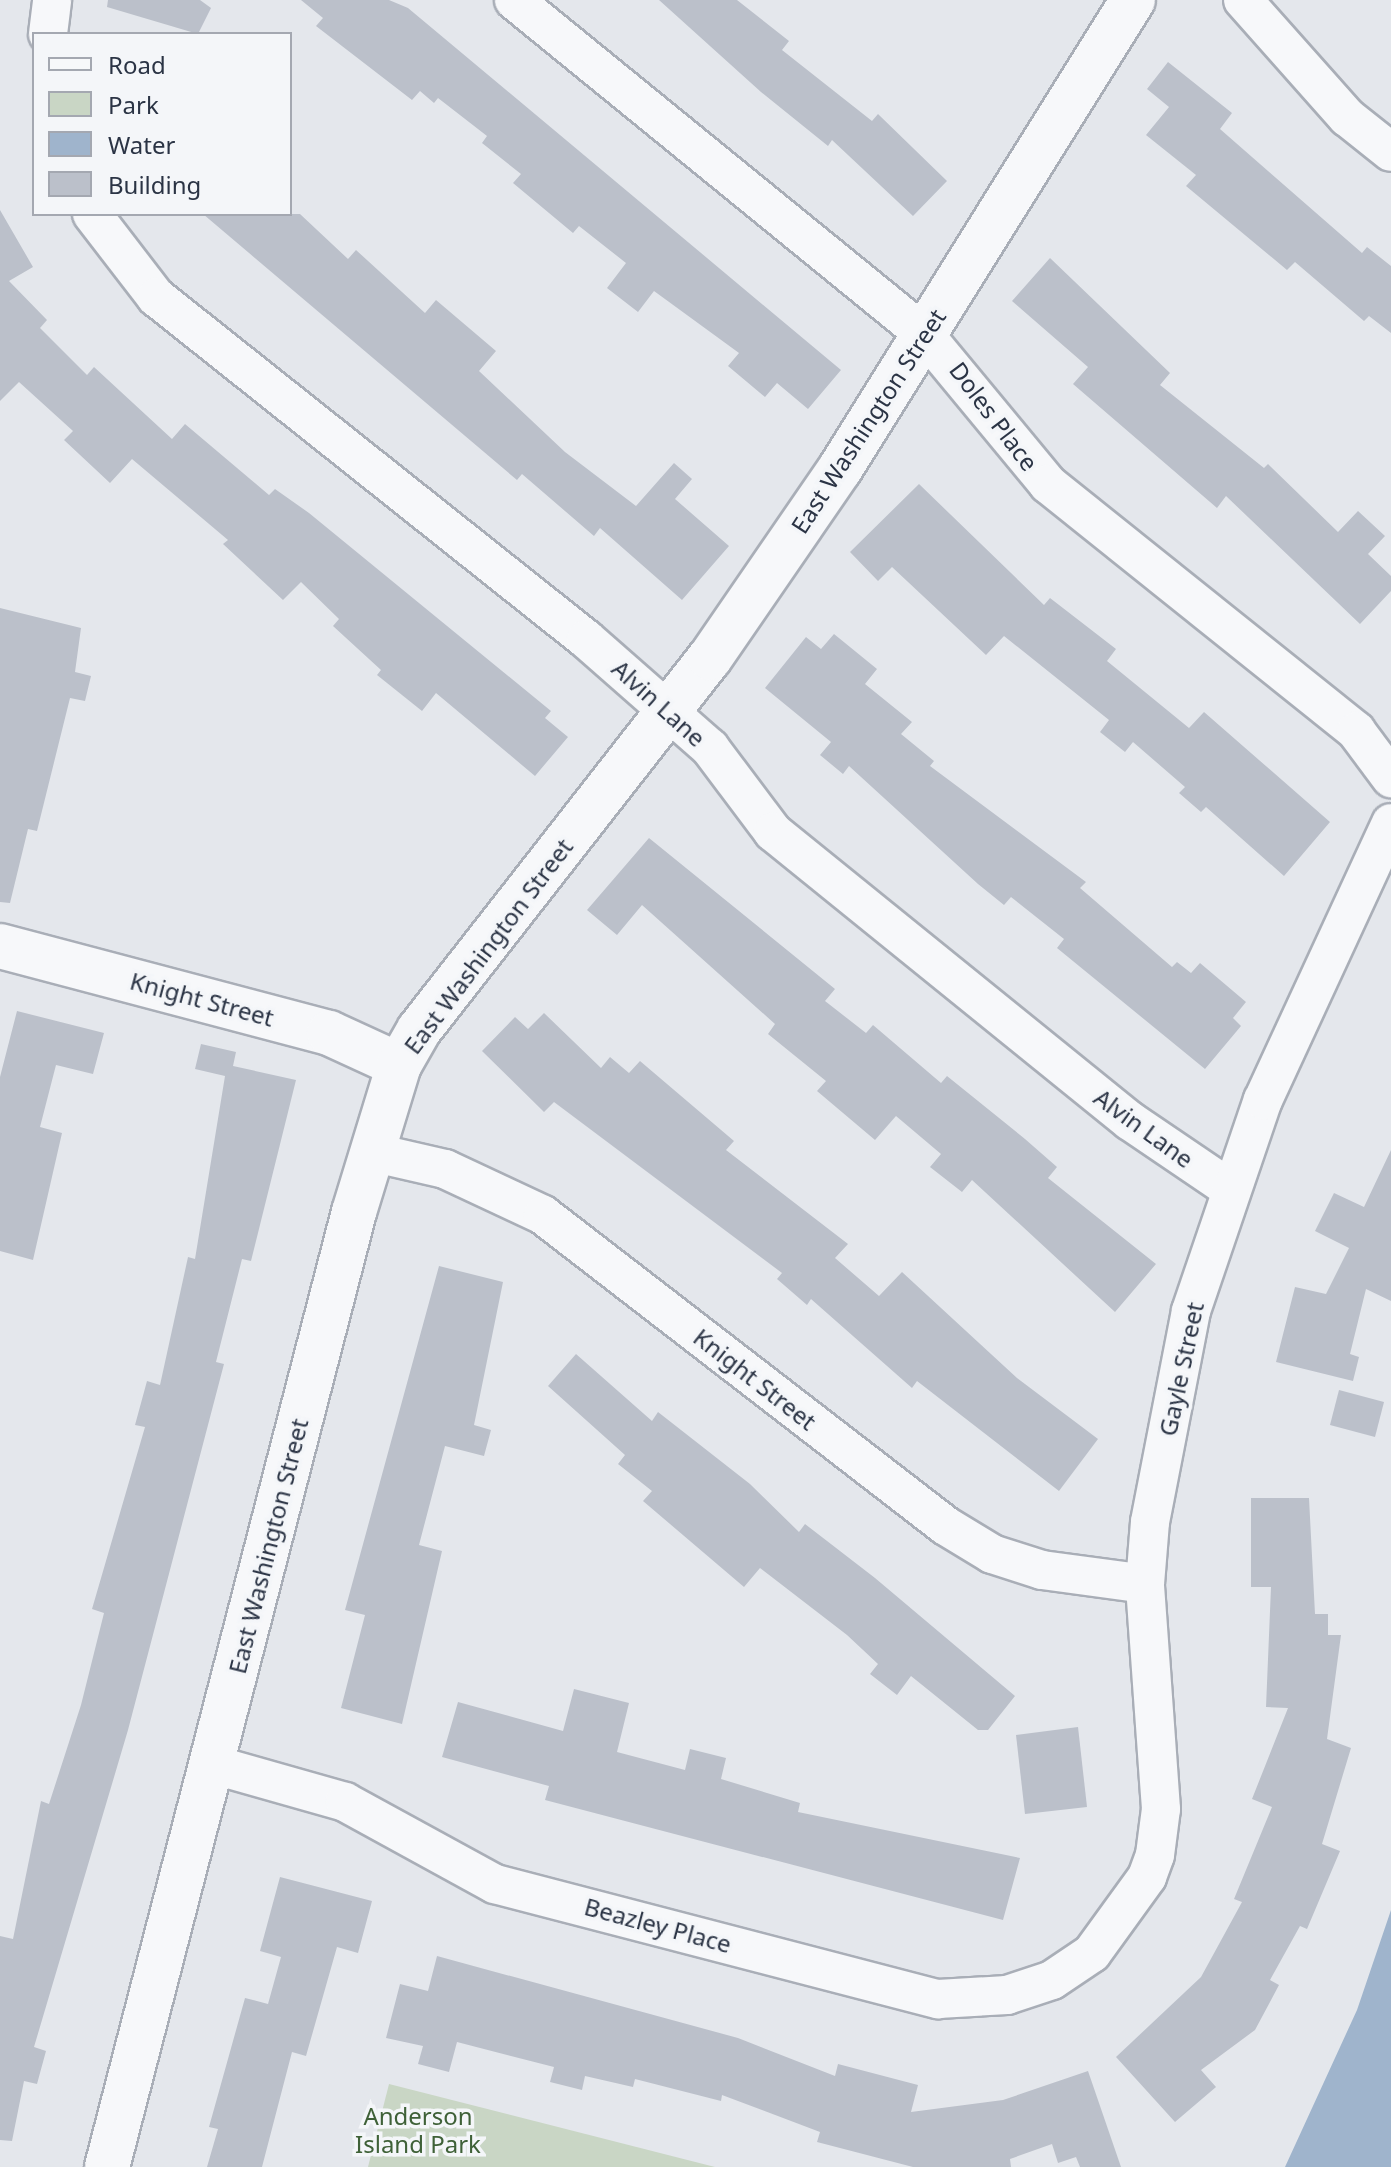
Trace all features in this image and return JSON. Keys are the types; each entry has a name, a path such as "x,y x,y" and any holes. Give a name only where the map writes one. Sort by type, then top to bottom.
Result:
{"street":[{"path":"48,32 52,0"},
{"name":"Doles Place","path":"514,0 924,334 1048,484 1356,731 1391,778"},
{"name":"East Washington Street","path":"107,2167 371,1152 399,1065 419,1030 669,712 840,469 1133,0"},
{"path":"1243,0 1336,106 1391,152"},
{"name":"Alvin Lane","path":"94,216 156,297 710,748 773,832 1130,1121 1229,1188"},
{"name":"Gayle Street","path":"1109,1936 1147,1877 1161,1809 1145,1584 1150,1522 1191,1311 1229,1188 1391,824"},
{"name":"Knight Street","path":"0,946 329,1033 399,1065"},
{"name":"Knight Street","path":"371,1152 445,1169 543,1215 946,1526 992,1554 1042,1570 1145,1584"},
{"name":"Beazley Place","path":"211,1764 345,1802 495,1884 938,1999 985,2000 1052,1980 1109,1936"}],"green space":[{"name":"Anderson Island Park","path":"389,2084 715,2167 368,2167"}],"water":[{"path":"1391,1910 1391,2167 1285,2167 1357,2010"}],"building":[{"path":"108,0 200,0 211,8 199,32 191,32 107,7"},
{"path":"301,0 389,0 408,8 841,370 808,409 777,383 765,397 728,366 739,353 654,291 638,312 607,288 626,263 579,226 573,233 513,183 521,174 482,143 487,136 438,98 434,103 420,91 412,100 316,26 323,18"},
{"path":"659,0 737,0 789,41 782,50 872,121 878,114 947,181 913,216 832,140 828,146 761,92"},
{"path":"1168,62 1232,113 1220,129 1362,253 1367,247 1391,266 1391,333 1369,316 1364,321 1295,262 1287,270 1186,186 1196,175 1146,135 1169,107 1147,89"},
{"path":"0,210 33,267 9,281 47,320 40,328 87,375 94,367 172,439 185,424 269,495 275,489 309,513 551,711 545,718 568,737 535,776 436,693 422,711 377,675 381,670 333,626 339,619 301,582 283,600 223,544 228,540 132,459 110,483 64,440 73,431 19,382 0,401"},
{"path":"300,214 348,259 356,250 425,313 436,300 496,351 479,371 565,452 636,506 674,463 692,479 675,499 729,546 682,600 600,528 594,536 522,474 517,480 205,216"},
{"path":"1050,258 1170,373 1160,385 1264,468 1268,464 1338,532 1358,511 1385,536 1368,554 1391,576 1391,591 1360,624 1226,496 1217,508 1073,384 1088,367 1012,301"},
{"path":"919,484 1044,605 1050,598 1116,649 1107,661 1189,728 1204,712 1330,822 1284,876 1206,807 1201,812 1179,793 1185,787 1133,742 1125,752 1100,732 1109,720 1004,636 986,655 892,567 878,581 850,552"},
{"path":"0,608 81,628 75,672 91,676 85,701 70,698 37,831 28,829 10,903 0,902"},
{"path":"834,634 877,669 865,684 912,722 901,734 934,761 930,766 1086,882 1080,888 1172,967 1177,962 1191,973 1200,963 1246,1002 1233,1018 1241,1026 1205,1069 1057,948 1064,939 1011,897 1004,905 849,766 843,774 820,755 831,742 765,688 806,637 821,649"},
{"path":"649,838 835,989 825,1001 866,1033 873,1025 941,1083 947,1076 1057,1167 1048,1178 1156,1264 1115,1312 972,1180 962,1192 930,1167 941,1154 896,1116 875,1140 817,1091 826,1081 768,1034 775,1024 642,905 617,935 587,910"},
{"path":"17,1011 104,1033 93,1074 56,1065 40,1127 62,1133 33,1260 0,1251 0,1077"},
{"path":"544,1013 601,1068 610,1057 629,1073 640,1061 734,1141 726,1150 848,1244 835,1258 879,1296 902,1272 1017,1378 1098,1439 1059,1491 917,1381 912,1388 811,1299 807,1305 777,1279 782,1273 554,1102 544,1112 482,1051 515,1017 528,1029"},
{"path":"201,1044 236,1052 233,1066 296,1080 251,1261 242,1259 216,1362 224,1364 128,1730 34,2047 46,2051 37,2084 24,2081 12,2141 0,2140 0,1936 13,1939 41,1801 49,1804 81,1705 104,1613 92,1609 145,1427 135,1425 147,1381 160,1385 188,1257 195,1259 225,1076 195,1069"},
{"path":"1391,1150 1391,1301 1366,1289 1350,1354 1359,1357 1353,1381 1276,1362 1295,1287 1326,1294 1349,1248 1315,1231 1334,1193 1364,1207"},
{"path":"439,1266 503,1282 474,1425 491,1430 484,1456 445,1446 419,1545 442,1551 402,1724 341,1708 365,1615 345,1610"},
{"path":"576,1354 652,1421 658,1412 750,1484 799,1532 805,1524 875,1578 1015,1696 988,1730 978,1730 911,1676 897,1695 870,1674 878,1664 847,1635 760,1568 744,1587 643,1501 652,1491 618,1464 625,1455 548,1386"},
{"path":"1339,1390 1384,1402 1375,1437 1330,1425"},
{"path":"1251,1498 1309,1498 1315,1614 1328,1614 1328,1635 1341,1635 1327,1739 1351,1748 1322,1844 1340,1851 1307,1929 1300,1926 1270,1980 1279,1985 1255,2030 1201,2070 1216,2087 1175,2122 1116,2057 1201,1977 1242,1902 1234,1899 1272,1807 1252,1799 1288,1708 1266,1707 1271,1587 1251,1587"},
{"path":"574,1689 629,1703 617,1752 685,1770 690,1749 726,1758 721,1779 800,1803 798,1812 1020,1858 1003,1920 545,1800 549,1786 442,1757 458,1702 563,1731"},
{"path":"1078,1727 1087,1807 1025,1814 1016,1735"},
{"path":"280,1877 372,1901 358,1953 337,1947 306,2056 292,2052 262,2167 207,2167 218,2129 209,2127 245,1998 268,2004 281,1957 260,1951"},
{"path":"437,1956 738,2038 835,2076 838,2064 918,2085 911,2112 1003,2100 1088,2071 1121,2167 1080,2167 1076,2157 1058,2163 1052,2144 1010,2159 1011,2167 913,2167 817,2142 820,2132 722,2095 721,2101 635,2079 633,2087 585,2076 582,2090 550,2082 554,2067 457,2042 449,2072 418,2064 423,2046 386,2038 400,1984 428,1991"}]}
